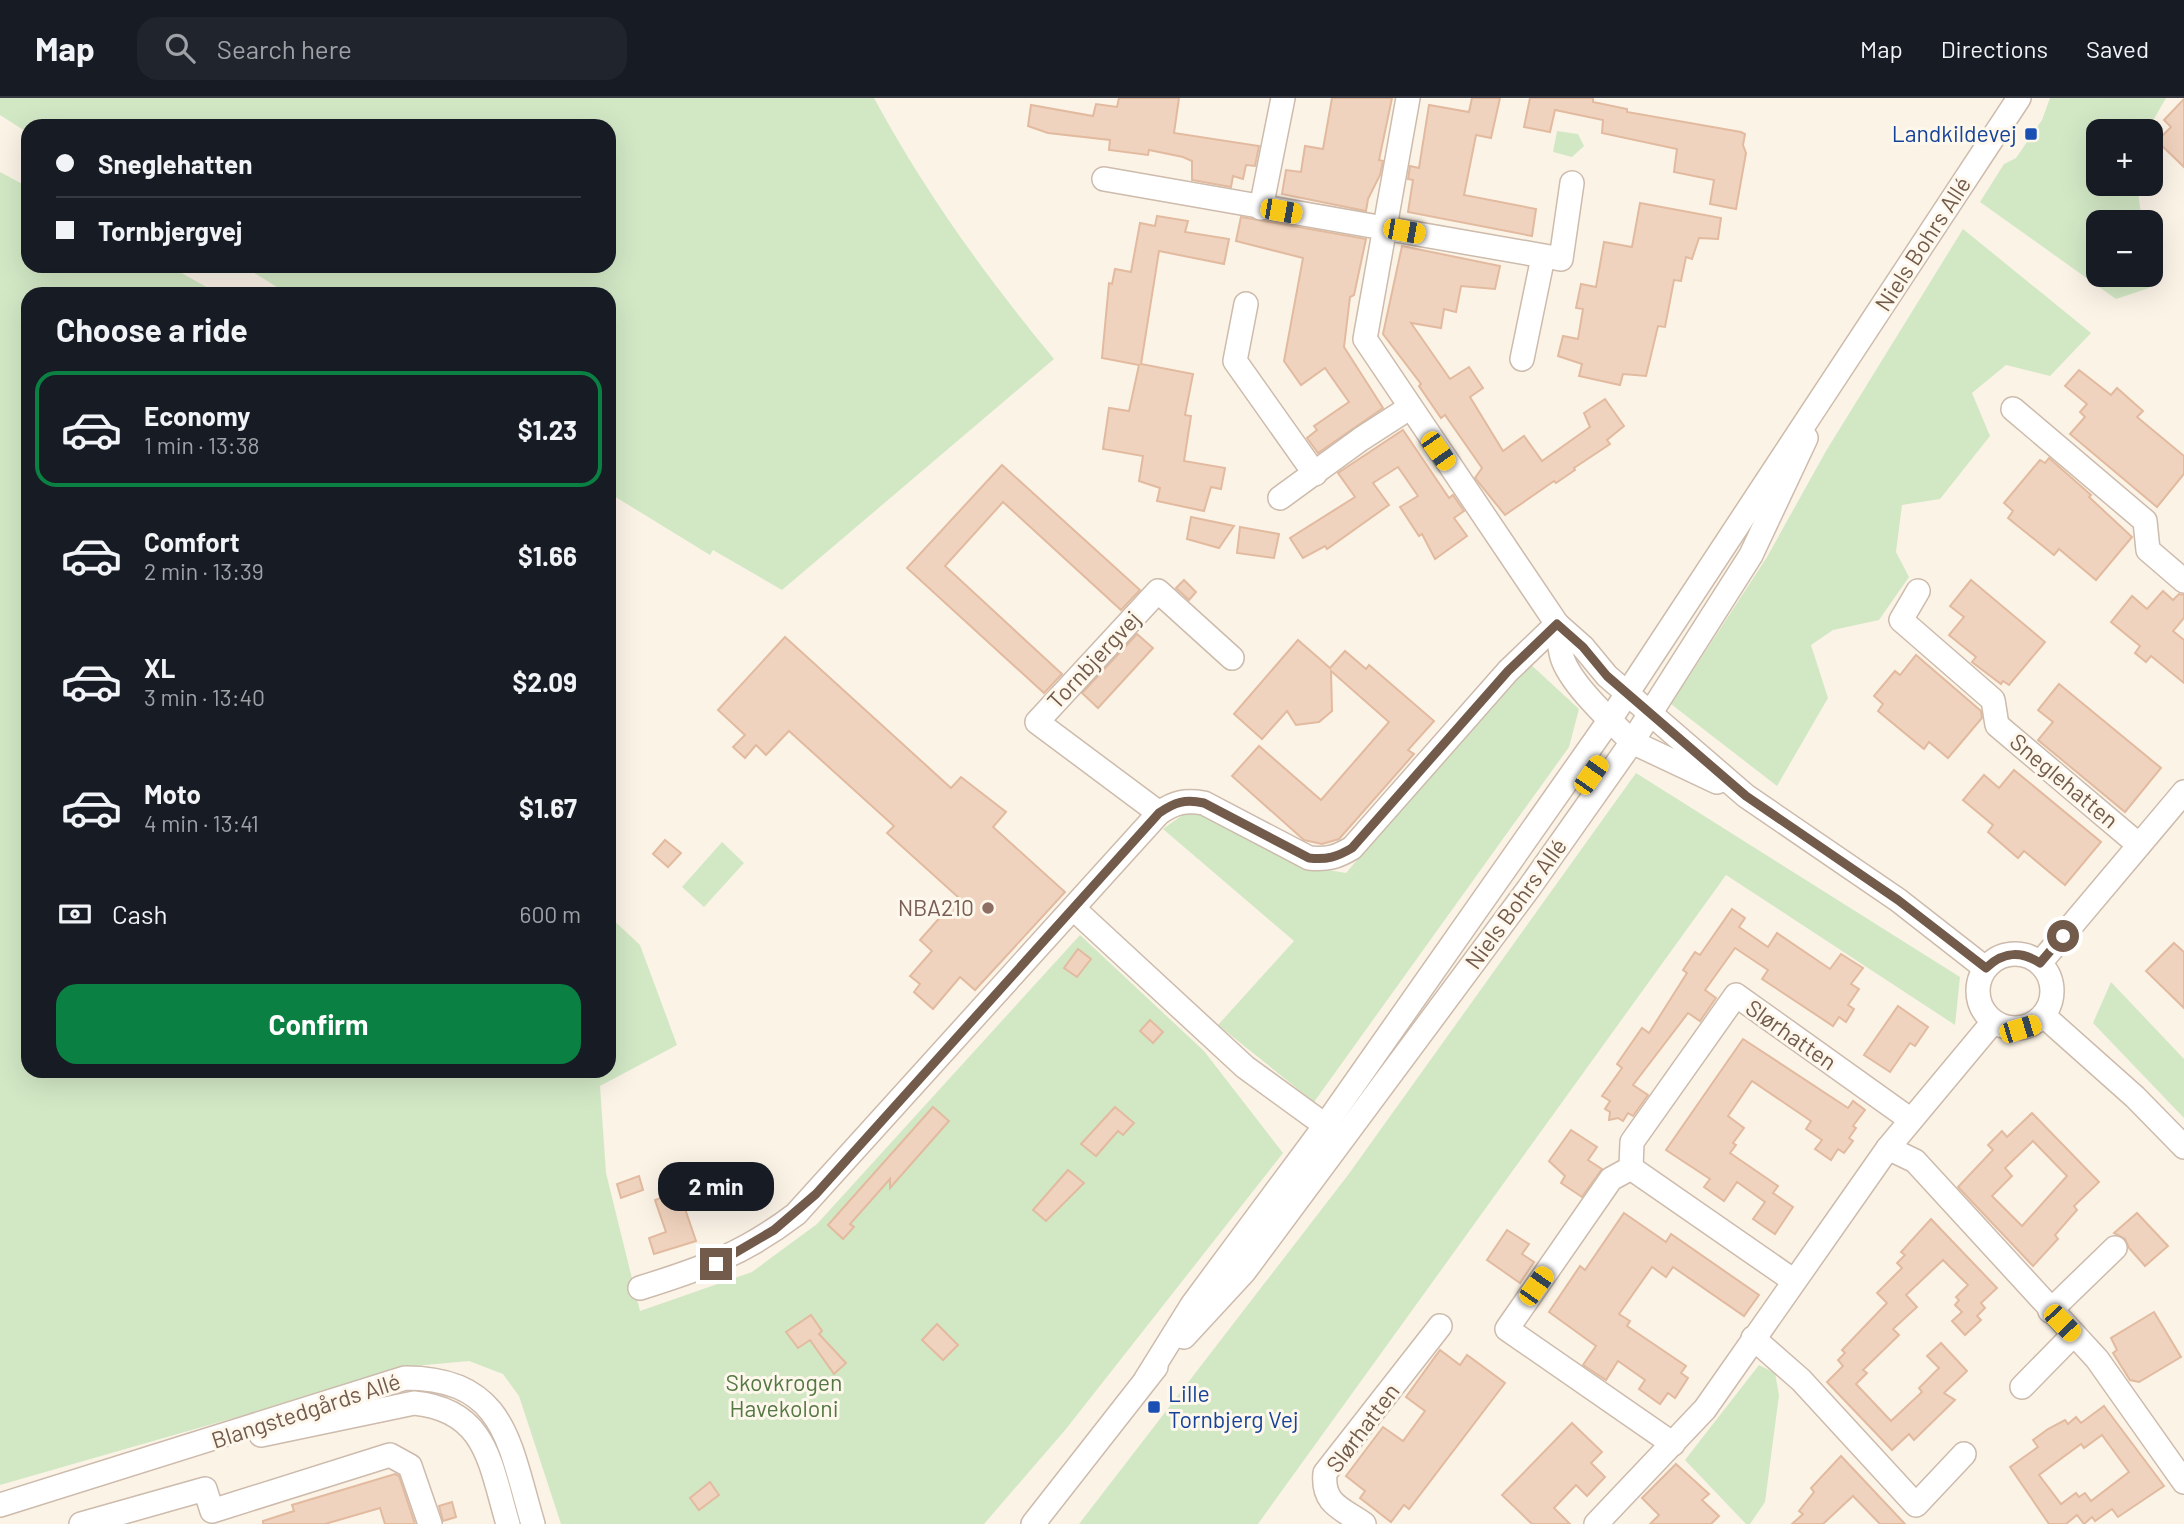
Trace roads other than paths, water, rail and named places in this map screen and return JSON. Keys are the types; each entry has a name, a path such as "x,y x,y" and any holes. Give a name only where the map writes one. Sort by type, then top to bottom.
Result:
{"street":[{"path":"1261,208 1283,98"},
{"path":"1408,98 1365,339 1557,624 1639,703 1746,796"},
{"name":"Niels Bohrs Allé","path":"1639,703 1722,549 1791,439 1828,390 2019,98"},
{"path":"1104,179 1561,259 1573,183"},
{"path":"1522,359 1543,257"},
{"path":"1246,304 1235,361 1315,474"},
{"name":"Niels Bohrs Allé","path":"1033,1524 1146,1379 1244,1272 1529,888 1536,855 1639,703 1751,555 1828,390"},
{"path":"1280,498 1409,408"},
{"path":"2013,409 2146,521 2148,550 2184,581"},
{"name":"Tornbjergvej","path":"1159,813 1037,722 1158,591 1232,659"},
{"name":"Sneglehatten","path":"1918,591 1901,620 1993,701 1997,725 2140,845"},
{"path":"1557,624 1562,659 1587,695 1621,730 1746,796 1898,900 1986,968"},
{"path":"640,1288 716,1264 796,1214 1159,813 1174,803 1187,800 1204,803 1309,858 1325,860 1338,857 1352,848 1508,671 1557,624"},
{"path":"1621,730 1639,703"},
{"name":"Niels Bohrs Allé","path":"1146,1379 1192,1305 1621,730"},
{"name":"Sneglehatten","path":"2040,963 2182,797"},
{"path":"1073,909 1245,1067 1324,1127 1344,1138"},
{"path":"2018,954 2040,963 2049,974 2053,988 2051,1003 2044,1016 2033,1025 2020,1029 2006,1028 1993,1022 1983,1011 1978,997 1979,982 1986,968 2006,955 2018,954"},
{"name":"Slørhatten","path":"1631,1168 1632,1142 1736,995 1911,1120"},
{"path":"2044,1016 2135,1097 2184,1147"},
{"path":"1596,1524 1705,1409 1888,1148 1993,1022"},
{"path":"1888,1148 1915,1161 2050,1311 2097,1359 2184,1482"},
{"path":"1673,1444 1507,1329 1611,1179 1631,1168 1794,1281"},
{"path":"2050,1311 2115,1248"},
{"name":"Slørhatten","path":"1364,1524 1330,1501 1324,1490 1325,1473 1440,1326"},
{"path":"2022,1387 2073,1335"},
{"path":"1753,1338 1801,1380 1916,1505 1964,1454"},
{"name":"Blangstedgårds Allé","path":"0,1505 200,1445 297,1410 405,1378 445,1381 472,1393 491,1410 507,1436 533,1524"},
{"name":"Blangstedgårds Allé","path":"200,1445 306,1427 414,1403 439,1405 457,1414 474,1430 486,1454 508,1524"},
{"path":"81,1524 205,1489 214,1518 390,1455 410,1466 430,1524"}],"place":[{"name":"Landkildevej","path":"2031,134"},
{"name":"NBA210","path":"988,908"},
{"name":"Lille Tornbjerg Vej","path":"1154,1407"}],"park label":[{"name":"Skovkrogen Havekoloni","path":"784,1396"}]}
